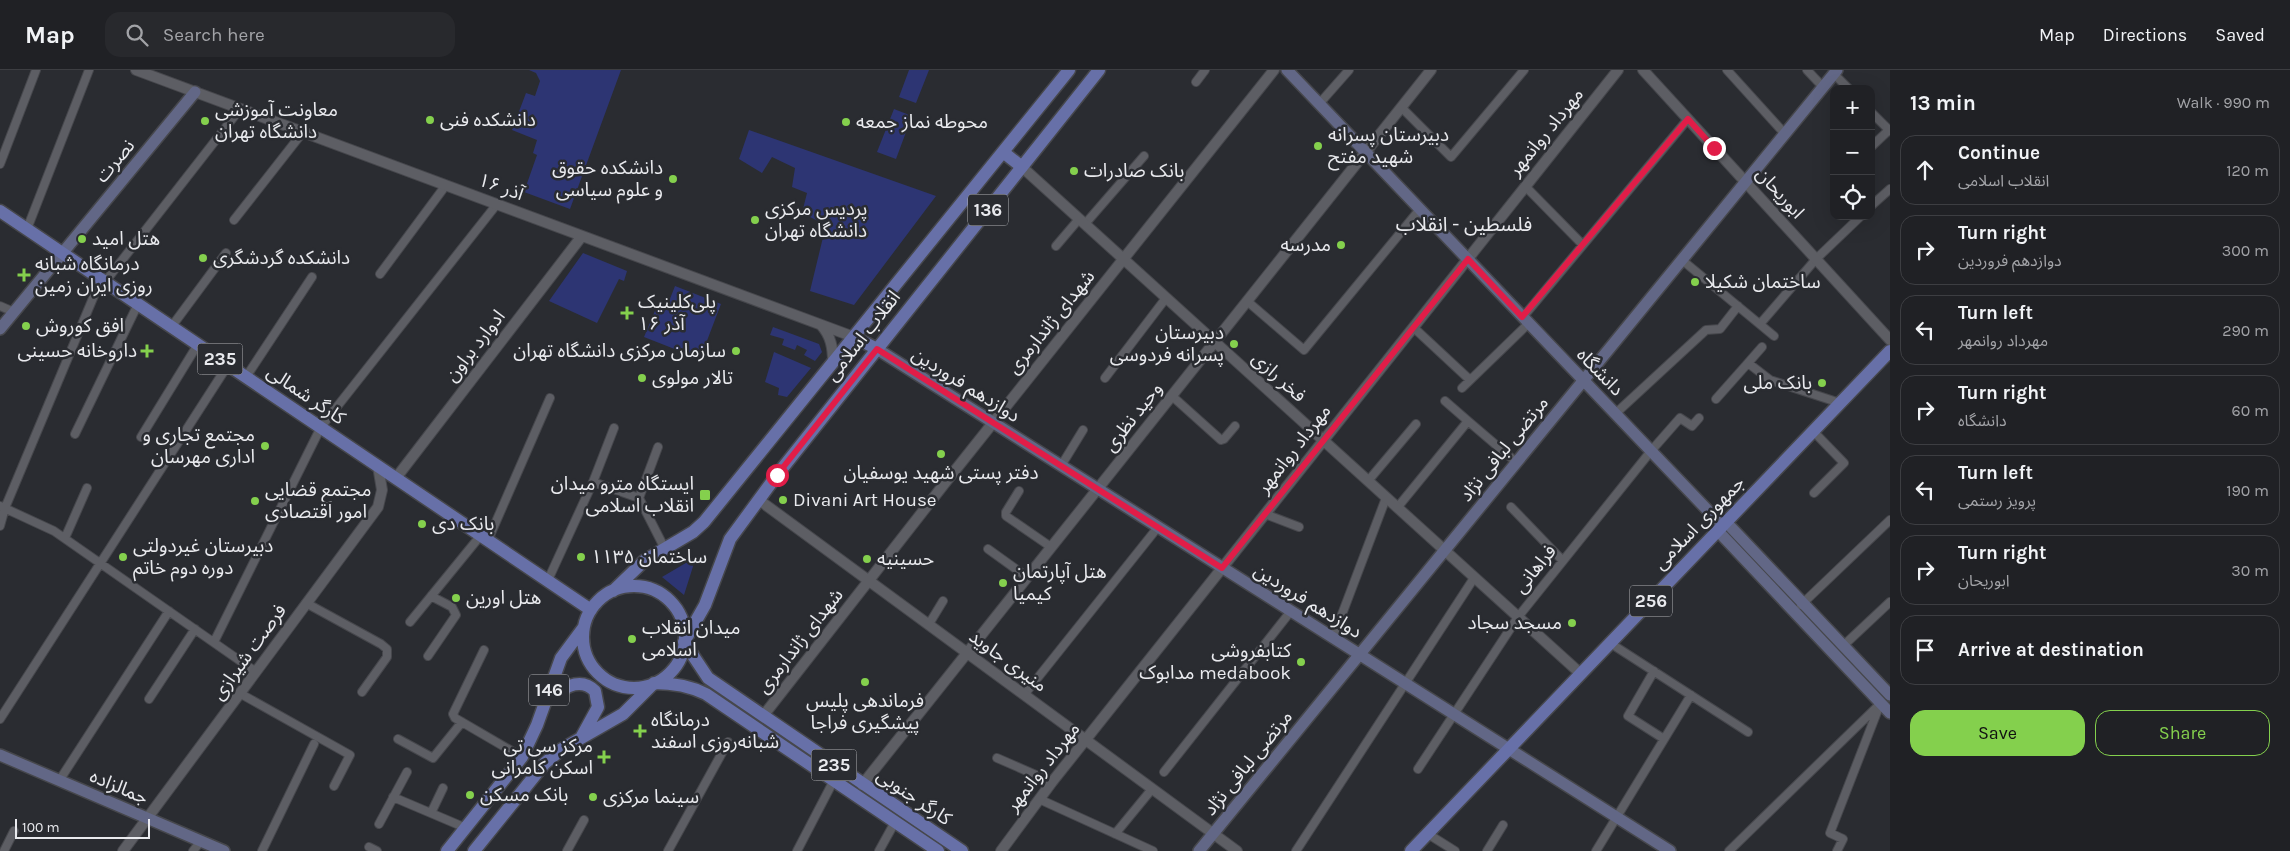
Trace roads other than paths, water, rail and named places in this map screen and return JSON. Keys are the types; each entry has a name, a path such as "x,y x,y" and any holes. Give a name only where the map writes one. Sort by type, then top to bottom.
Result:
{"main road":[{"name":"انقلاب اسلامی","path":"613,591 635,568 694,532 704,522 1069,70"},
{"name":"انقلاب اسلامی","path":"684,642 705,606 730,539 758,500 1098,70"},
{"name":"دانشگاه","path":"1287,70 1716,519 1795,612 1887,709"},
{"name":"مرتضی لبافی نژاد","path":"1199,851 1835,72"},
{"name":"نصرت","path":"14,312 195,92"},
{"path":"1003,152 1022,167"},
{"name":"کارگر شمالی","path":"0,211 591,610"},
{"path":"0,329 14,312"},
{"path":"854,337 877,349"},
{"name":"دوازدهم فروردین","path":"877,349 1670,851"},
{"name":"جمهوری اسلامی","path":"1411,851 1890,351"},
{"name":"دانشگاه","path":"1722,527 1803,604 1890,695"},
{"path":"474,851 541,767 562,749 623,714 654,683 673,669 680,658 684,642 684,629 680,616 664,596 639,586 613,591 602,598 591,610 584,627 583,641 586,655 592,667 602,677 614,684 627,687 641,687 654,683"},
{"name":"146","path":"447,851 522,757 537,725 561,658 584,627"},
{"name":"کارگر جنوبی","path":"684,642 708,678 862,785 962,851"},
{"path":"1836,656 1843,646"},
{"name":"کارگر جنوبی","path":"654,683 678,685 706,694 938,851"},
{"path":"545,701 560,690 572,685 584,684 595,691 598,707 581,738"},
{"path":"1887,709 1890,695"},
{"name":"جمالزاده","path":"0,756 224,851"}],"street":[{"path":"0,164 36,70"},
{"path":"26,229 89,70"},
{"name":"۱۶ آذر","path":"136,70 854,337"},
{"path":"1196,82 1205,70"},
{"name":"شهدای ژاندارمری","path":"763,716 993,422 1274,70"},
{"path":"1319,104 1349,70"},
{"name":"وحید نظری","path":"862,785 1431,70"},
{"path":"1401,107 1451,157 1524,70"},
{"name":"مهرداد روانمهر","path":"1001,851 1052,782 1618,70"},
{"name":"ابوریحان","path":"1643,70 1890,340"},
{"path":"1727,70 1785,134"},
{"path":"1807,70 1823,87"},
{"path":"1835,72 1846,85"},
{"path":"0,526 3,507 103,280 240,109"},
{"path":"1875,116 1890,130 1875,143"},
{"path":"1462,388 1526,320 1583,244 1688,119"},
{"path":"234,220 303,132"},
{"path":"1056,246 1082,222 1144,156"},
{"name":"فخر رازی","path":"1022,167 1580,674"},
{"path":"380,274 446,185"},
{"path":"1525,186 1583,244"},
{"path":"1875,202 1890,188"},
{"path":"214,642 320,427 497,204"},
{"path":"1247,301 1304,350 1420,209"},
{"path":"1760,324 1816,259 1856,220"},
{"name":"ادوارد براون","path":"396,478 582,236"},
{"path":"172,326 226,253"},
{"path":"1682,260 1774,336"},
{"path":"246,377 312,277"},
{"path":"1105,378 1166,298"},
{"path":"75,434 138,304"},
{"path":"0,306 14,312"},
{"path":"1615,414 1706,330 1720,329 1738,306"},
{"path":"820,325 828,333 833,348 833,363"},
{"path":"1413,327 1470,380"},
{"path":"141,437 198,344"},
{"path":"1716,399 1762,347"},
{"path":"1748,363 1770,380 1840,403"},
{"path":"0,719 228,364"},
{"path":"1172,396 1221,440 1235,426"},
{"path":"410,622 484,538 550,398"},
{"path":"1445,401 1516,462"},
{"name":"فراهانی","path":"1418,769 1518,617 1651,451 1680,418 1692,426 1699,418"},
{"path":"1397,508 1468,421"},
{"path":"1368,481 1416,424"},
{"path":"548,580 593,482 614,428"},
{"path":"1061,466 1082,430"},
{"path":"1813,431 1844,463 1814,493"},
{"path":"639,498 658,447"},
{"name":"فرصت شیرازی","path":"123,851 241,694 380,502 382,483 378,466"},
{"path":"593,482 639,498 665,549"},
{"path":"65,538 87,488"},
{"path":"1019,491 1006,512 1006,516 1051,547"},
{"path":"1333,638 1386,498"},
{"name":"منیری جاوید","path":"758,500 1237,851"},
{"path":"3,507 40,523 65,538 256,672"},
{"path":"1511,507 1563,562"},
{"path":"1265,514 1298,527"},
{"path":"1795,612 1890,520"},
{"path":"1024,695 1158,527"},
{"path":"988,549 1027,577"},
{"path":"1296,851 1474,578"},
{"path":"428,656 456,615 452,607 431,596"},
{"path":"929,624 943,601"},
{"path":"1843,646 1890,602"},
{"path":"306,603 387,649 387,656 362,692"},
{"path":"59,781 169,611"},
{"path":"1164,772 1291,611"},
{"path":"149,699 195,630"},
{"path":"1610,643 1748,732"},
{"path":"484,650 453,712 455,718 522,757"},
{"path":"1654,671 1628,716 1664,740"},
{"path":"241,694 350,755 334,786"},
{"path":"1596,851 1691,695"},
{"path":"1729,851 1887,709"},
{"path":"1837,851 1843,839 1830,833 1887,709"},
{"path":"398,739 433,758 462,722"},
{"path":"668,851 728,742"},
{"path":"262,851 314,744"},
{"path":"997,759 1052,782"},
{"path":"379,824 407,772"},
{"path":"797,851 834,780"},
{"path":"431,813 443,788"},
{"path":"1116,834 1152,789"},
{"path":"393,797 466,828"},
{"path":"1039,799 1153,851"},
{"path":"567,851 584,820"},
{"path":"879,851 895,822"},
{"path":"1487,851 1502,825"},
{"path":"3,848 14,831"},
{"path":"1428,834 1455,851"},
{"path":"193,851 201,841"}],"place":[{"name":"دانشکده فنی","path":"430,120"},
{"name":"معاونت آموزشی دانشگاه تهران","path":"205,121"},
{"name":"محوطه نماز جمعه","path":"846,122"},
{"name":"دبیرستان پسرانه شهید مفتح","path":"1318,146"},
{"name":"بانک صادرات","path":"1074,171"},
{"name":"دانشکده حقوق و علوم سیاسی","path":"673,179"},
{"name":"پردیس مرکزی دانشگاه‌ تهران","path":"755,220"},
{"name":"هتل امید","path":"82,239"},
{"name":"مدرسه","path":"1341,245"},
{"name":"دانشکده گردشگری","path":"203,258"},
{"name":"درمانگاه شبانه روزی ایران زمین","path":"24,275"},
{"name":"ساختمان شکیلا","path":"1695,282"},
{"name":"پلی‌کلینیک ۱۶ آذر","path":"627,313"},
{"name":"افق کوروش","path":"26,326"},
{"name":"دبیرستان پسرانه فردوسی","path":"1234,344"},
{"name":"داروخانه حسینی","path":"147,351"},
{"name":"سازمان مرکزی دانشگاه تهران","path":"736,351"},
{"name":"تالار مولوی","path":"642,378"},
{"name":"بانک ملی","path":"1822,383"},
{"name":"مجتمع تجاری و اداری مهرسان","path":"265,446"},
{"name":"دفتر پستی شهید یوسفیان","path":"941,454"},
{"name":"ایستگاه مترو میدان انقلاب اسلامی","path":"705,495"},
{"name":"Divani Art House","path":"783,500"},
{"name":"مجتمع قضایی امور اقتصادی","path":"255,501"},
{"name":"بانک دی","path":"422,524"},
{"name":"دبیرستان غیردولتی دوره دوم خاتم","path":"123,557"},
{"name":"ساختمان ۱۱۳۵","path":"581,557"},
{"name":"حسینیه","path":"867,559"},
{"name":"هتل آپارتمان کیمیا","path":"1003,583"},
{"name":"هتل اورین","path":"456,598"},
{"name":"مسجد سجاد","path":"1572,623"},
{"name":"میدان انقلاب اسلامی","path":"632,639"},
{"name":"کتابفروشی مدابوک medabook","path":"1301,662"},
{"name":"فرماندهی پلیس پیشگیری فراجا","path":"865,682"},
{"name":"درمانگاه شبانه‌روزی اسفند","path":"640,731"},
{"name":"مرکز سی تی اسکن کامرانی","path":"604,757"},
{"name":"بانک مسکن","path":"470,795"},
{"name":"سینما مرکزی","path":"593,797"}],"district":[{"name":"فلسطین - انقلاب","path":"1464,224"}]}
